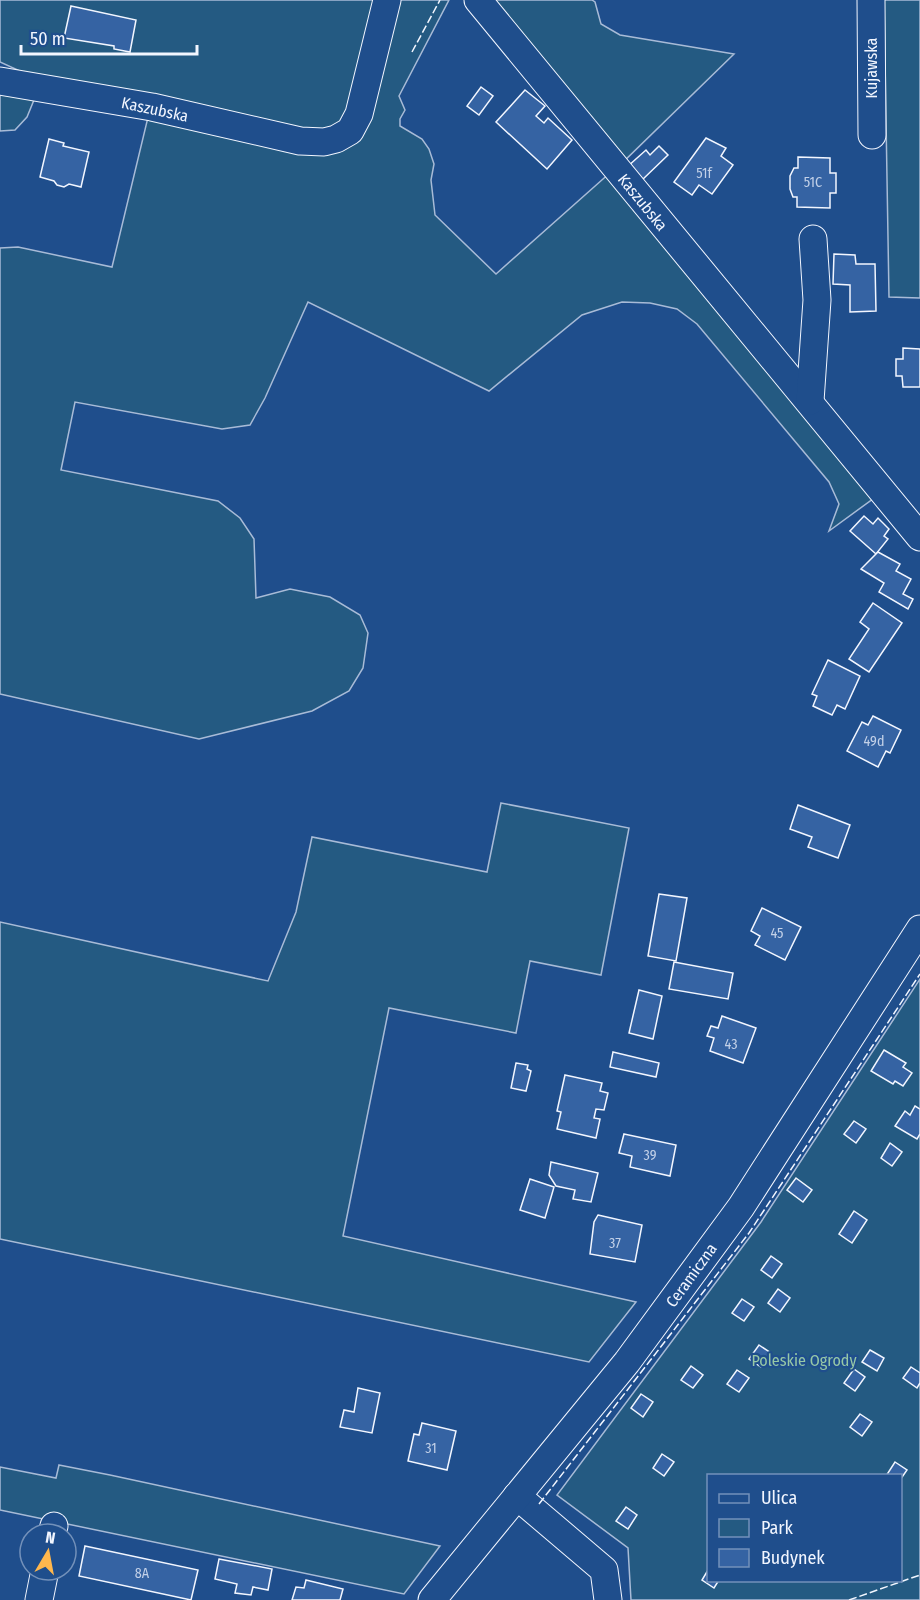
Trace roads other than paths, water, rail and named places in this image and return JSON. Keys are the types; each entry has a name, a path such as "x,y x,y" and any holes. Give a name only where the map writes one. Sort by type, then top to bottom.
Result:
{"street":[{"name":"Kaszubska","path":"0,81 152,107 275,136 324,142 350,131 359,114 387,0"},
{"name":"Kaszubska","path":"478,0 920,537"},
{"name":"Kujawska","path":"871,0 872,135"},
{"path":"810,401 817,300 813,239"},
{"name":"Ceramiczna","path":"432,1600 627,1362 741,1207 920,928"},
{"path":"517,1496 604,1570 608,1600"},
{"path":"39,1600 43,1582"}],"park label":[{"name":"Poleskie Ogrody","path":"804,1360"}]}
